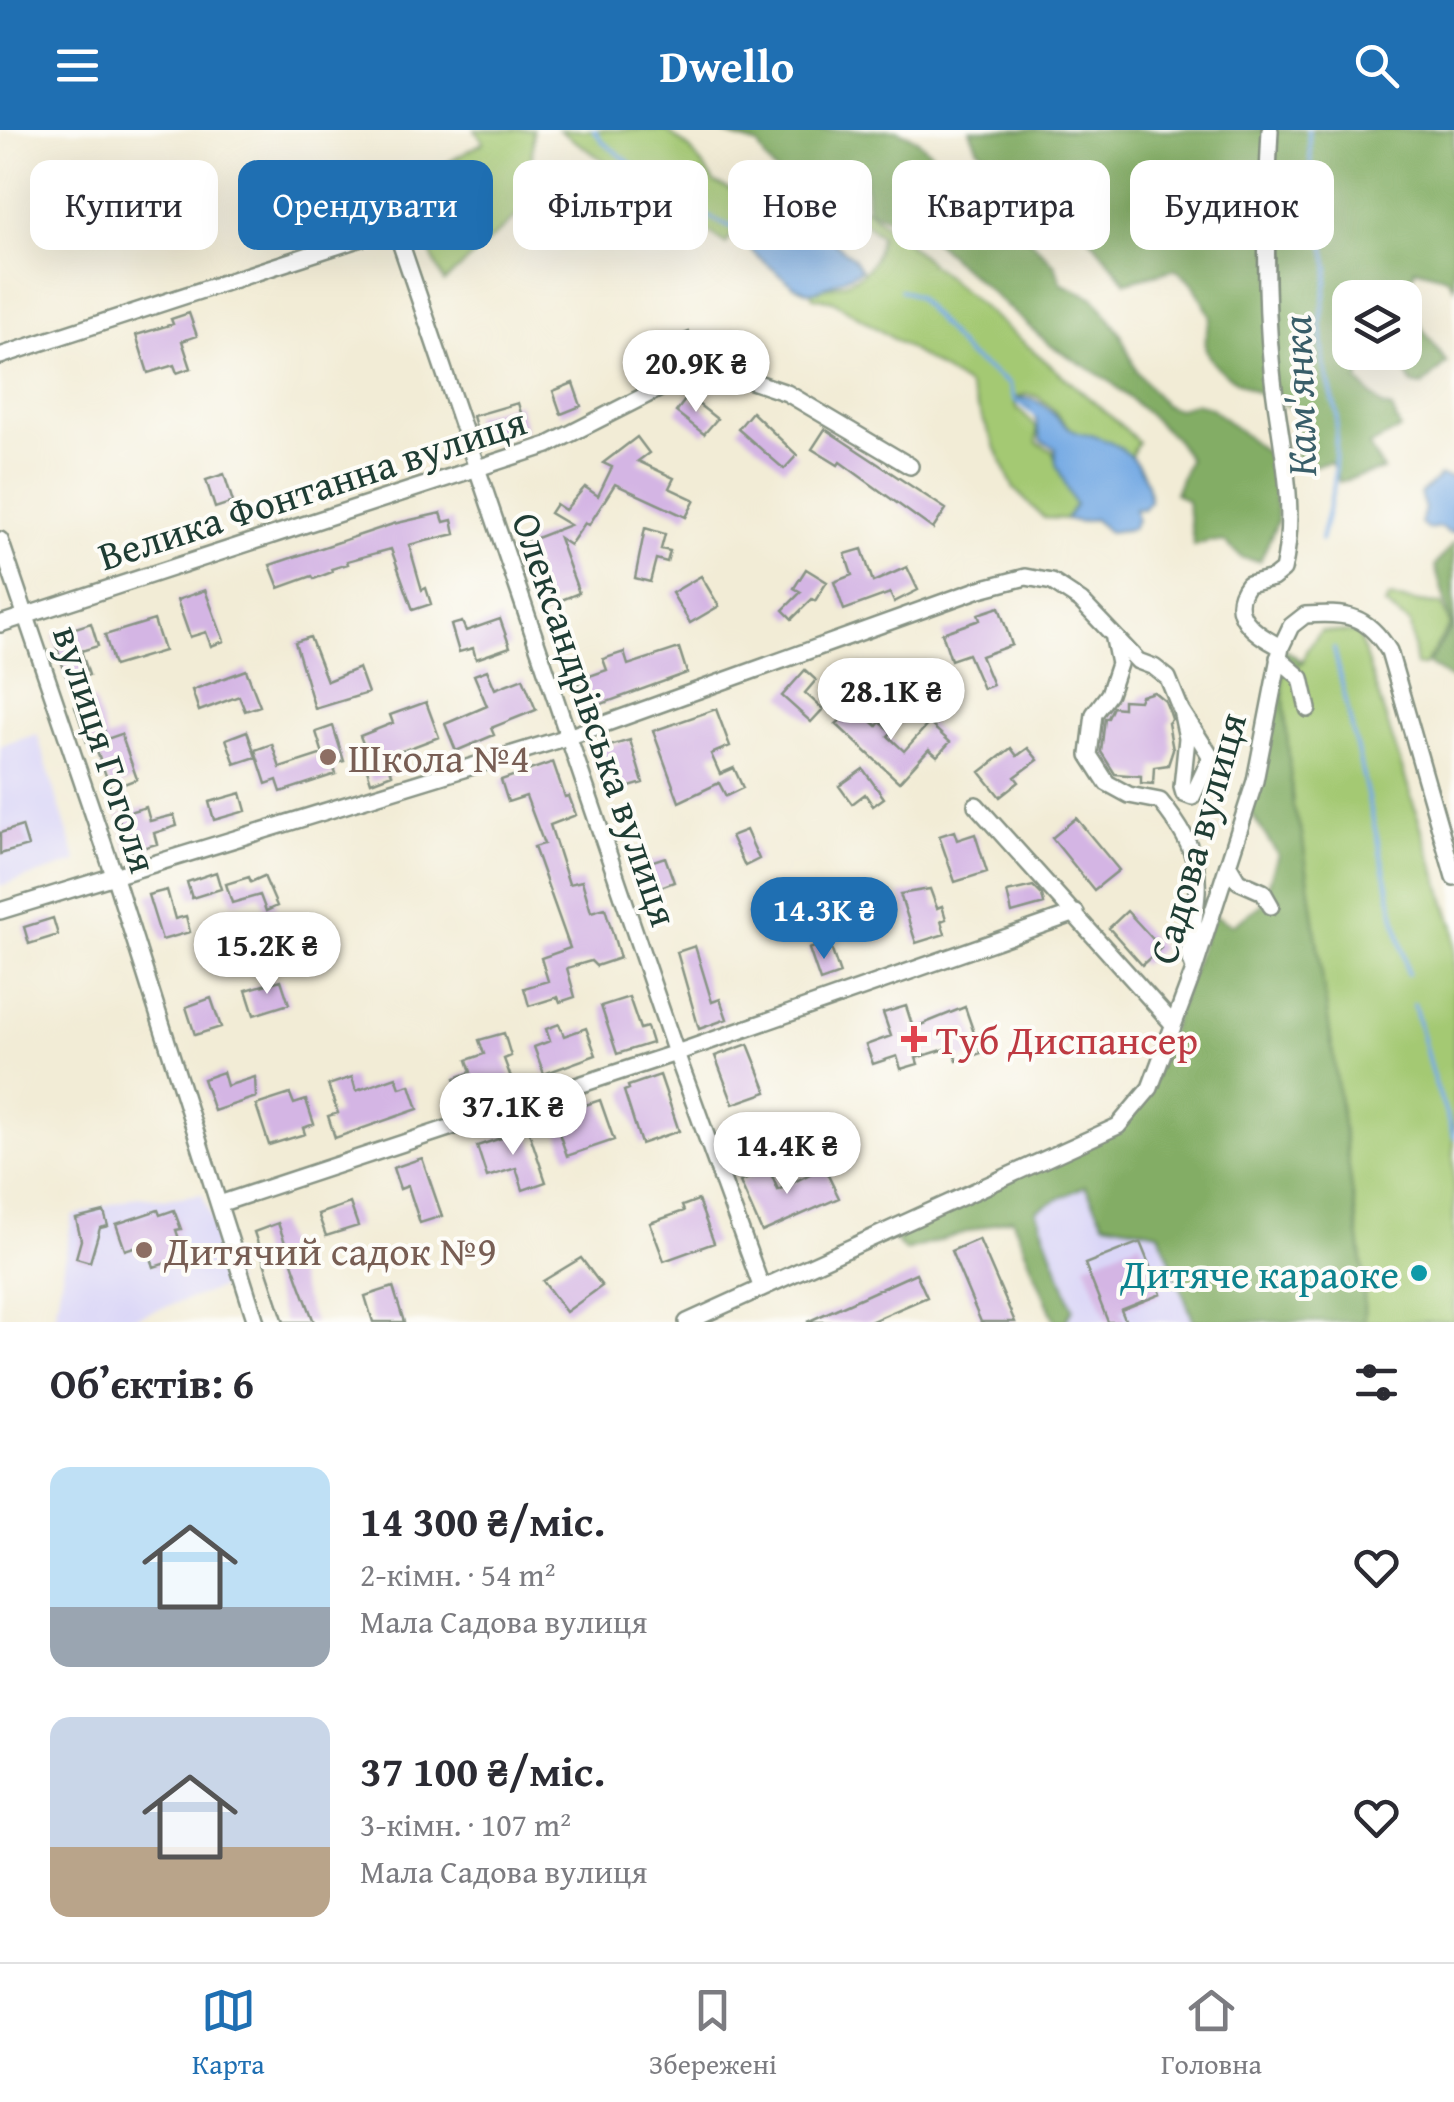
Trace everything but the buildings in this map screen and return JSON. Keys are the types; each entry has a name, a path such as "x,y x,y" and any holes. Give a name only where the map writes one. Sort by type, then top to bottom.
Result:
{"street":[{"path":"1270,130 1267,198 1271,366 1291,508 1283,570 1273,578 1248,584 1240,600 1250,630 1280,653 1301,678 1308,709"},
{"name":"Олександрівська вулиця","path":"0,356 394,227 676,1053 762,1286"},
{"name":"Велика Фонтанна вулиця","path":"0,624 548,445 672,382 715,374 742,377 786,393 910,466"},
{"name":"вулиця Гоголя","path":"0,540 115,878 256,1322"},
{"path":"0,911 568,737 980,589 1026,577 1052,582 1080,600 1138,660 1168,678 1187,731 1183,790 1187,796 1194,796 1212,757 1181,710"},
{"path":"1280,653 1291,626 1305,615 1354,618 1374,627 1389,652 1444,826 1454,877"},
{"path":"1113,635 1119,664 1109,694 1094,714 1088,755 1107,784 1130,795 1160,801 1187,836 1199,880 1189,954 1194,970"},
{"name":"Садова вулиця","path":"686,1322 1118,1126 1150,1088 1194,970 1255,781 1280,653"},
{"path":"1160,801 1184,766"},
{"path":"976,805 1174,1024"},
{"path":"1228,864 1238,881 1263,892 1271,906"},
{"path":"219,1204 676,1053 1076,913"}],"shaded area":[{"path":"37,734 77,862 0,886 0,746"},
{"path":"1148,1155 1197,1322 1067,1322 1016,1199"},
{"name":"Дитячий садок №9","path":"202,1194 235,1283 121,1322 54,1322 72,1216 137,1196 165,1199"}],"green space":[{"path":"475,130 533,130 532,160 513,160 513,219 493,238 493,160 452,160 484,142"},
{"path":"559,130 666,130 698,160 603,160"},
{"path":"713,130 896,130 915,138 939,160 892,160 892,220 872,211 872,160 766,160 758,145"},
{"path":"970,130 1454,130 1454,287 1447,277 1415,268 1412,280 1332,280 1332,370 1360,370 1358,381 1382,406 1392,409 1400,429 1369,446 1383,470 1339,482 1331,462 1302,468 1294,451 1300,411 1246,387 1211,359 1205,341 1211,317 1194,285 1176,269 1126,282 1100,250 1110,250 1110,160 994,160 978,149"},
{"path":"708,173 715,183 728,188 726,244 708,232"},
{"path":"872,213 892,230 892,250 915,250 1138,442 1131,456 1071,429 1034,395 1014,399 1017,408 1037,428 1037,443 1052,451 1075,505 1066,519 1044,518 1014,489 968,386 833,301 813,297 810,291 848,281 866,270 880,236 872,229"},
{"path":"429,250 479,250 444,282"},
{"path":"944,250 1040,250 1055,265 1062,284 1094,298 1120,333 1137,372 1164,405 1178,409 1195,403 1211,408 1269,455 1278,520 1260,561 1242,558 1225,542 1194,546 1187,501 1175,493 1189,459 1175,438 1111,382 1050,345"},
{"path":"1422,328 1447,363 1422,386 1412,384 1405,370 1422,370"},
{"path":"1454,542 1454,681 1428,664 1452,626 1435,566"},
{"path":"1389,598 1442,605 1450,625 1424,666 1416,666 1410,624 1385,605"},
{"path":"1321,631 1358,633 1454,928 1454,1322 1364,1322 1364,1275 1302,834 1293,807 1282,676 1303,662"},
{"path":"1281,647 1303,662 1282,676 1293,807 1302,834 1364,1275 1364,1322 1194,1322 1159,1232 1104,1222 1085,1186 1036,1210 1073,1309 1065,1322 1055,1322 1012,1218 905,1251 886,1230 1118,1126 1150,1088 1212,914 1232,925 1262,904 1278,855 1247,807"}],"water":[{"path":"752,250 843,250 861,270 808,292 794,286"},
{"path":"1015,400 1038,402 1074,431 1114,444 1139,466 1150,501 1143,509 1135,509 1137,520 1132,529 1109,532 1093,519 1066,519 1075,505 1056,464 1055,448 1041,441 1029,407"},
{"path":"1440,476 1454,478 1454,533 1440,527 1427,529 1421,524 1425,509 1420,494"}],"waterway":[{"path":"594,130 604,143 672,194 728,226"},
{"name":"Кам'янка","path":"1308,130 1313,190 1329,268 1321,322 1324,364 1337,414 1334,485 1321,540"},
{"path":"901,290 916,296 967,355 1009,384 1015,400 1036,416"},
{"name":"Кам'янка","path":"1334,649 1408,974"},
{"name":"Кам'янка","path":"1414,1004 1454,1137"}],"place":[{"name":"Школа №4","path":"328,757"},
{"name":"Туб Диспансер","path":"914,1039"},
{"name":"Дитячий садок №9","path":"144,1250"},
{"name":"Дитяче караоке","path":"1419,1273"}]}
